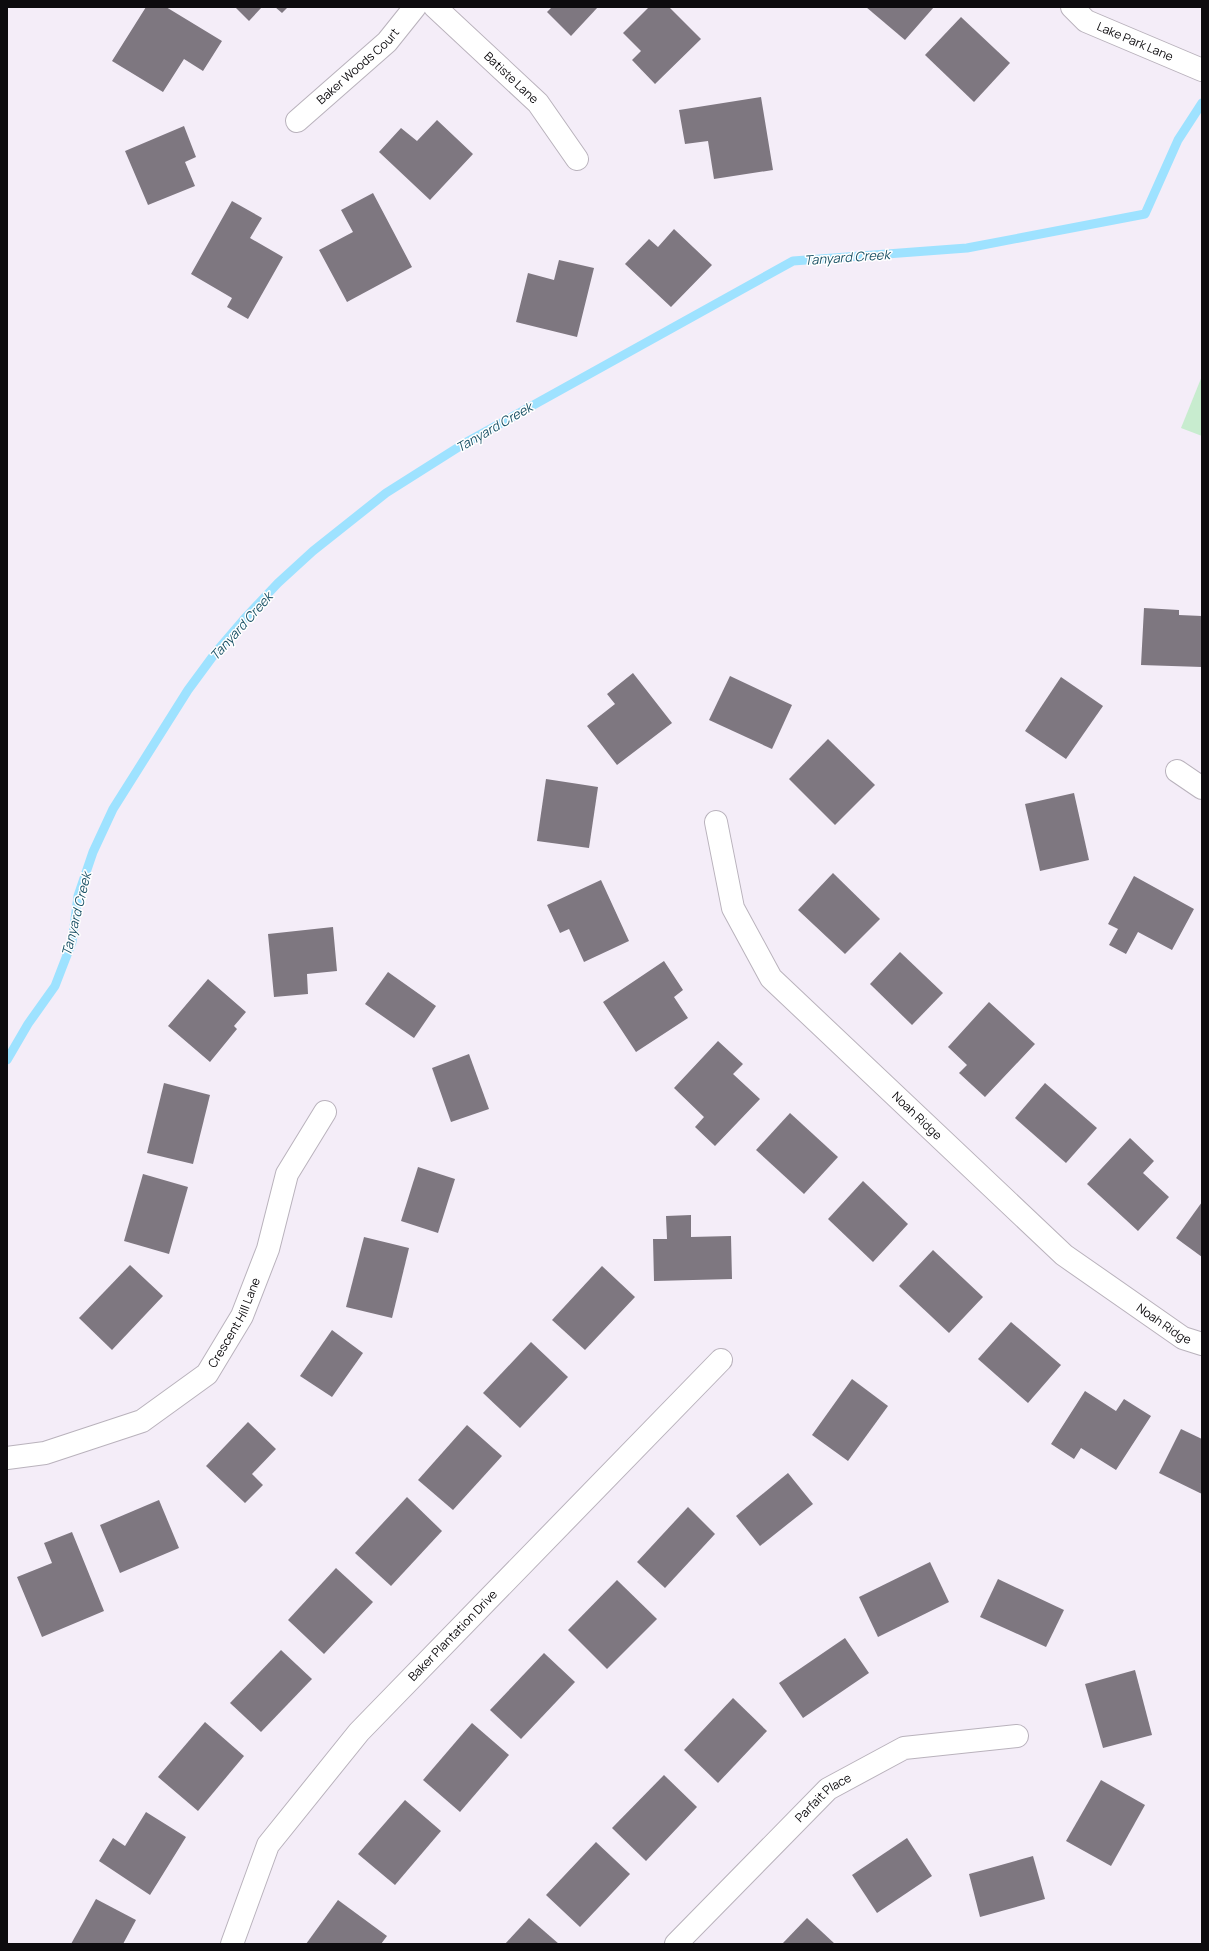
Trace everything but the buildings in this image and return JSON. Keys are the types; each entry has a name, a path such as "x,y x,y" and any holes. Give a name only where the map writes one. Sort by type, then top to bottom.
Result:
{"street":[{"name":"Baker Woods Court","path":"297,121 387,42 415,7"},
{"name":"Batiste Lane","path":"435,7 538,103 577,159"},
{"name":"Lake Park Lane","path":"1072,7 1086,21 1202,70"},
{"path":"1177,771 1202,788"},
{"name":"Noah Ridge","path":"716,822 733,908 771,978 1064,1255 1183,1338 1202,1344"},
{"name":"Crescent Hill Lane","path":"7,1458 45,1453 142,1421 207,1374 242,1316 268,1249 287,1174 325,1112"},
{"name":"Baker Plantation Drive","path":"232,1944 268,1845 359,1732 721,1360"},
{"name":"Parfait Place","path":"676,1944 828,1789 904,1748 1017,1736"}],"green space":[{"path":"1202,376 1202,436 1181,428"}],"waterway":[{"name":"Tanyard Creek","path":"7,1060 28,1024 55,986 72,942 78,896 93,852 113,809 188,690 216,652 278,583 313,551 386,493 465,443 793,261 967,248 1145,214 1178,140 1202,103"}]}
